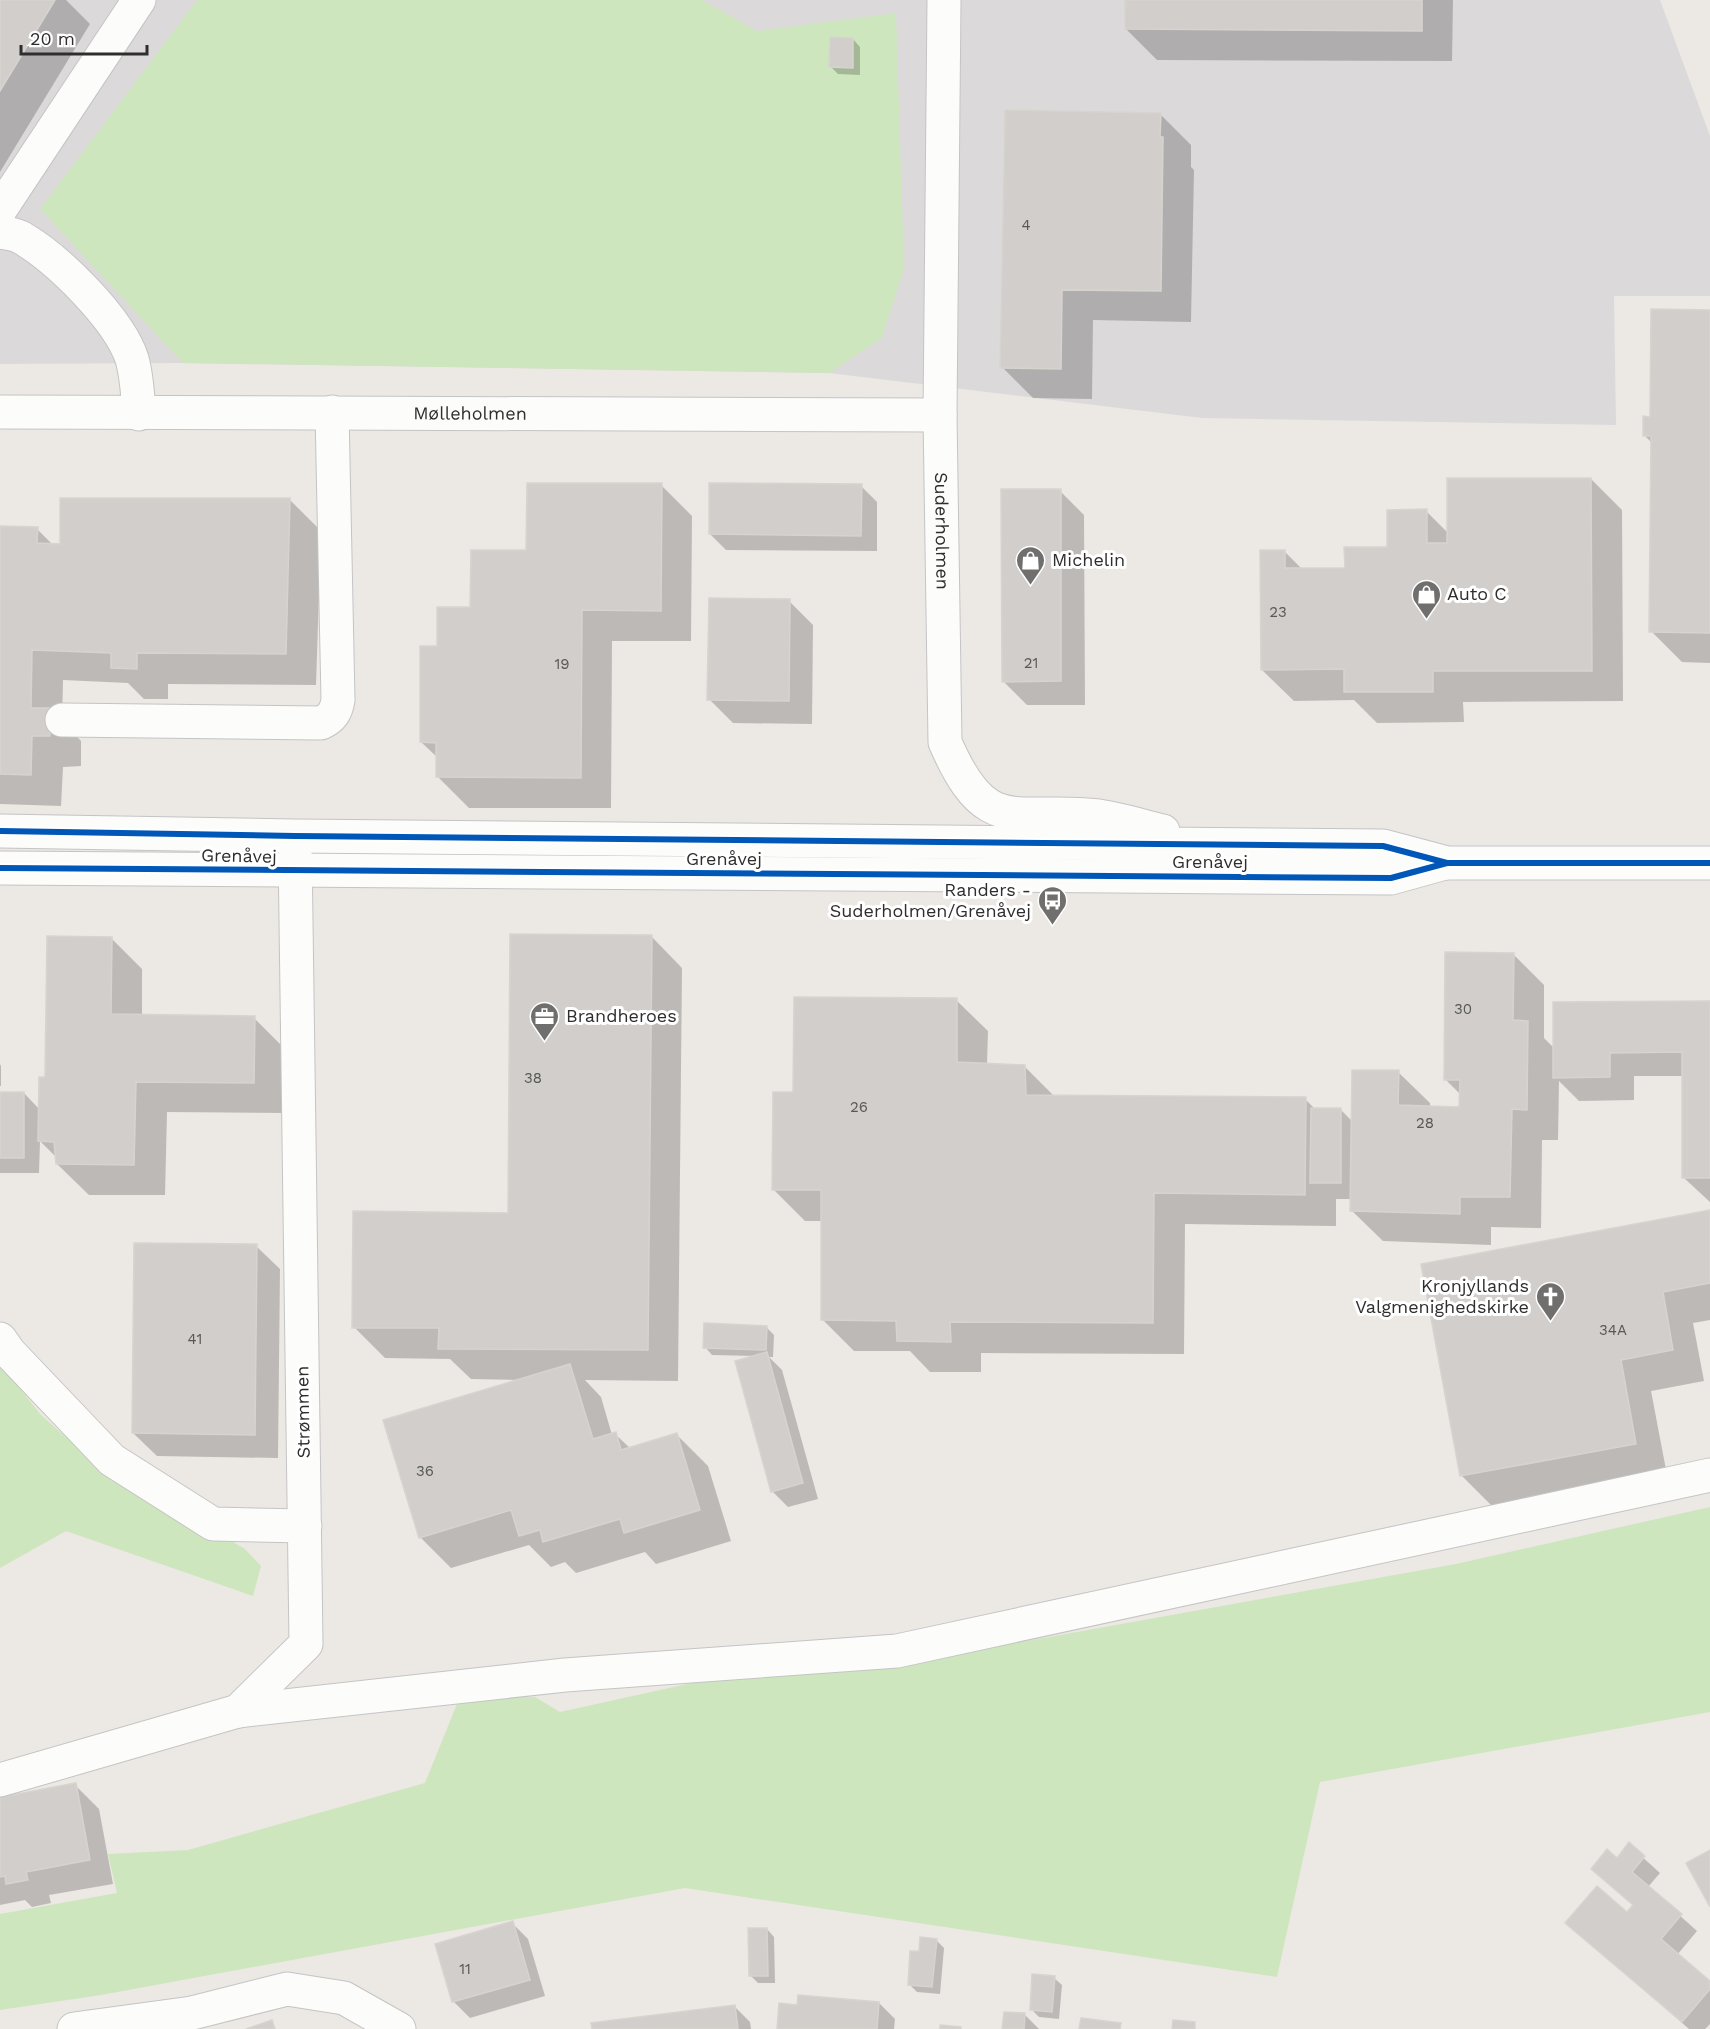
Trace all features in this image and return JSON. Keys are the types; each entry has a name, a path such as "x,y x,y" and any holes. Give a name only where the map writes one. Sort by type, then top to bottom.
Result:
{"street":[{"path":"0,210 140,0"},
{"name":"Suderholmen","path":"945,0 940,416 945,742 957,771 972,791 988,805 1008,814 1099,816 1226,845"},
{"path":"0,232 20,236 63,267 113,326 131,358 138,389 138,414"},
{"name":"Mølleholmen","path":"0,412 940,416"},
{"path":"62,720 321,723 331,718 338,700 332,412"},
{"name":"Grenåvej","path":"0,831 295,836 1383,846 1446,862 1710,863"},
{"name":"Strømmen","path":"0,1780 238,1711 306,1644 295,836"},
{"name":"Grenåvej","path":"0,868 1391,878 1446,862"},
{"path":"0,1339 9,1352 112,1460 213,1524 305,1527"},
{"path":"238,1711 565,1675 897,1651 1710,1474"},
{"path":"74,2029 192,2013 287,1989 344,1998 399,2029"}],"shaded area":[{"path":"0,0 1660,0 1710,136 1710,296 1614,296 1616,425 1202,418 829,373 183,363 0,364"}],"green space":[{"path":"197,0 702,0 757,31 896,13 904,268 882,338 829,373 183,363 40,209"},
{"path":"0,1363 40,1414 87,1456 245,1549 261,1566 253,1596 66,1531 0,1568"},
{"path":"1710,1507 1710,1712 1320,1782 1277,1977 685,1888 101,1995 0,2010 0,1914 117,1893 108,1854 188,1850 425,1783 459,1699 535,1697 560,1712 710,1679 1021,1642 1456,1564"}],"building":[{"path":"0,0 55,0 0,91"},
{"path":"1125,0 1422,0 1422,31 1125,29"},
{"path":"830,37 853,38 853,68 829,67"},
{"path":"1005,110 1161,113 1160,137 1163,137 1161,291 1062,290 1061,369 1000,368"},
{"path":"1651,309 1710,310 1710,633 1649,632 1651,436 1643,436 1643,416 1650,417"},
{"name":"Auto C","path":"1447,478 1591,478 1592,671 1433,671 1433,692 1344,692 1344,669 1261,670 1260,550 1285,550 1285,568 1345,568 1344,547 1387,547 1387,510 1427,509 1427,543 1447,543"},
{"path":"527,483 662,483 661,611 582,610 581,778 436,777 436,743 420,742 420,646 437,646 437,607 470,607 471,550 526,550"},
{"path":"709,483 862,484 861,536 709,534"},
{"name":"Michelin","path":"1001,489 1061,489 1061,681 1002,682"},
{"path":"60,498 290,498 286,654 137,653 137,669 111,668 111,653 32,650 31,708 51,708 50,736 32,736 31,775 0,774 0,526 38,527 37,543 60,544"},
{"path":"709,598 790,599 789,701 707,700"},
{"path":"510,934 652,935 648,1350 438,1349 439,1328 352,1328 353,1211 508,1213"},
{"path":"47,936 112,937 111,1014 255,1016 254,1083 136,1082 134,1165 56,1164 54,1142 38,1141 39,1077 45,1077"},
{"path":"1445,952 1514,953 1513,1020 1528,1021 1527,1110 1512,1109 1510,1197 1460,1197 1460,1214 1350,1211 1352,1070 1399,1070 1398,1105 1459,1107 1460,1080 1444,1080"},
{"path":"794,997 957,998 957,1062 1025,1065 1026,1095 1306,1097 1305,1195 1154,1193 1153,1323 950,1322 951,1342 897,1341 896,1321 821,1320 821,1190 772,1190 773,1092 793,1092"},
{"path":"1710,1001 1710,1178 1682,1178 1682,1052 1610,1053 1610,1077 1553,1078 1553,1002"},
{"path":"0,1092 24,1092 24,1158 0,1158"},
{"path":"1311,1108 1341,1108 1341,1183 1310,1183"},
{"name":"Kronjyllands Valgmenighedskirke","path":"1710,1210 1710,1283 1663,1292 1673,1350 1621,1360 1636,1444 1460,1476 1421,1264"},
{"path":"134,1243 257,1244 255,1435 132,1433"},
{"path":"704,1323 767,1326 766,1350 703,1348"},
{"path":"767,1352 803,1483 771,1492 735,1361"},
{"path":"570,1364 593,1439 616,1432 621,1450 677,1433 700,1510 624,1533 620,1519 543,1542 540,1530 519,1536 511,1510 419,1538 383,1420"},
{"path":"76,1783 90,1860 26,1872 28,1880 6,1884 5,1876 0,1877 0,1789 10,1787 12,1795"},
{"path":"1629,1842 1645,1856 1632,1872 1682,1914 1661,1939 1710,1981 1710,1989 1682,2022 1565,1923 1597,1886 1627,1912 1633,1905 1591,1869 1607,1849 1617,1858"},
{"path":"1710,1850 1710,1907 1686,1863"},
{"path":"513,1921 530,1980 452,2002 435,1944"},
{"path":"748,1928 767,1928 768,1976 749,1976"},
{"path":"920,1937 937,1939 932,1987 908,1985 910,1951 919,1951"},
{"path":"1032,1974 1055,1976 1052,2012 1030,2010"},
{"path":"798,1995 879,2002 877,2029 777,2029 779,2003 797,2005"},
{"path":"735,2005 738,2029 592,2029 591,2023"},
{"path":"1004,2012 1025,2013 1024,2029 1002,2029"},
{"path":"1081,2018 1121,2023 1120,2029 1079,2029"},
{"path":"272,2020 275,2029 246,2029"},
{"path":"1173,2020 1195,2022 1195,2029 1172,2029"},
{"path":"940,2025 961,2027 961,2029 940,2029"}],"cycle path":[{"path":"0,831 295,836 1383,846 1447,863 1710,863"},
{"path":"0,868 1391,878 1447,863"}],"place":[{"name":"Michelin","path":"1031,586"},
{"name":"Auto C","path":"1426,620"},
{"name":"Randers - Suderholmen/Grenåvej","path":"1052,926"},
{"name":"Brandheroes","path":"545,1042"},
{"name":"Kronjyllands Valgmenighedskirke","path":"1550,1322"}]}
